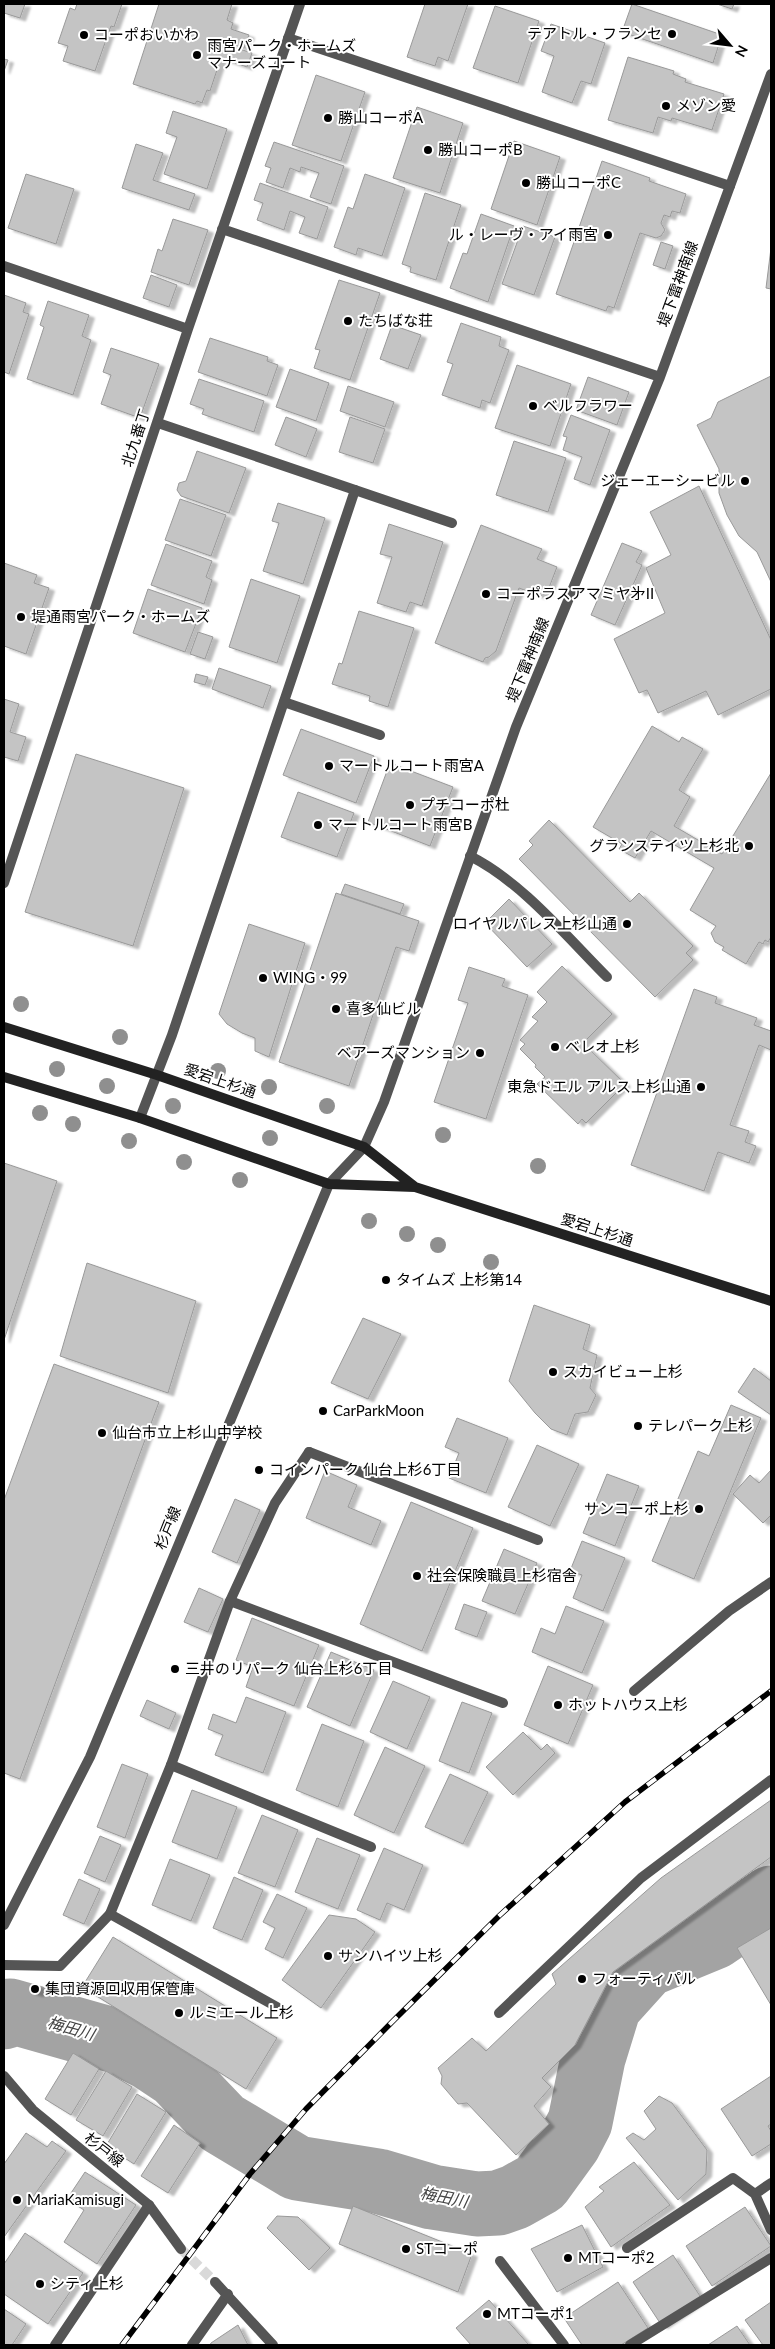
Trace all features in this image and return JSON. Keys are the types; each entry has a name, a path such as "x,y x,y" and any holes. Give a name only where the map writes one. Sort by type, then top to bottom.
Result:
{"street":[{"name":"北九番丁","path":"4,882 188,329 300,4"},
{"path":"288,38 730,186"},
{"name":"堤下雷神南線","path":"364,1147 384,1102 516,727 660,377 771,74"},
{"path":"222,229 660,377"},
{"path":"4,266 188,329"},
{"path":"158,423 452,523"},
{"path":"140,1118 157,1075 355,490"},
{"path":"284,702 380,735"},
{"path":"470,856 488,865 512,882 607,977"},
{"name":"愛宕上杉通","path":"4,1027 157,1075 364,1147 415,1187"},
{"name":"愛宕上杉通","path":"4,1077 140,1118 329,1184 415,1187 771,1301"},
{"name":"杉戸線","path":"4,1925 90,1757 329,1184 364,1147"},
{"path":"4,1966 60,1966 110,1914 171,1765 230,1601 275,1503 309,1452 538,1540"},
{"path":"634,1691 729,1611 771,1582"},
{"path":"230,1601 503,1703"},
{"path":"171,1765 371,1847"},
{"path":"499,2013 641,1878 771,1780"},
{"path":"110,1914 277,2007"},
{"name":"杉戸線","path":"4,2077 33,2110 149,2205 181,2249"},
{"path":"627,2248 733,2178 754,2194 771,2230"},
{"path":"754,2194 771,2183"},
{"path":"55,2345 149,2205"},
{"path":"630,2345 771,2258"},
{"path":"500,2261 564,2345"},
{"path":"215,2282 273,2345"},
{"path":"192,2345 228,2294"}],"building":[{"path":"4,4 25,4 20,18 4,13"},
{"name":"コーポおいかわ","path":"77,4 122,4 114,27 111,26 95,71 63,61 68,46 58,43 70,8 75,10"},
{"name":"雨宮パーク・ホームズ マナーズコート","path":"159,4 232,4 227,20 233,23 231,29 249,35 244,48 228,43 227,45 252,53 247,67 221,58 210,91 207,90 202,103 197,101 195,104 133,84"},
{"path":"425,4 468,4 448,61 438,57 435,66 407,57"},
{"name":"テアトル・フランセ","path":"632,4 722,35 713,63 622,32"},
{"path":"717,4 734,4 732,9"},
{"path":"495,6 539,21 518,83 473,68"},
{"path":"551,24 605,43 591,84 581,81 572,103 542,92 554,56 541,51"},
{"name":"メゾン愛","path":"628,57 674,71 673,74 686,79 685,82 724,94 712,130 672,118 671,121 658,117 653,133 608,120"},
{"path":"4,59 8,60 4,71"},
{"name":"勝山コーポA","path":"316,75 365,92 341,161 292,145"},
{"name":"勝山コーポB","path":"417,107 463,123 440,193 393,178"},
{"path":"173,111 227,129 207,189 164,174 177,137 166,133"},
{"name":"勝山コーポC","path":"514,141 560,157 537,225 491,209"},
{"path":"274,142 344,166 331,204 310,197 319,173 301,167 300,172 290,168 283,188 266,182 271,168 265,166"},
{"path":"136,144 163,153 153,180 195,194 189,210 122,188"},
{"name":"ル・レーヴ・アイ雨宮","path":"602,161 650,178 649,181 686,194 680,213 672,211 670,217 664,215 661,223 665,230 661,236 656,238 640,233 614,308 608,306 606,311 556,294"},
{"path":"26,174 74,189 56,244 8,228"},
{"path":"365,174 405,188 382,256 358,248 356,255 334,247 348,207 353,209"},
{"path":"260,183 328,207 317,239 299,233 305,217 290,211 284,230 257,220 263,203 254,200"},
{"path":"425,193 461,205 436,280 410,272 411,267 402,264"},
{"path":"481,214 514,226 488,302 450,288 463,253 467,254"},
{"path":"173,219 208,230 189,285 151,272 158,249 162,251"},
{"path":"523,226 555,237 534,295 502,284"},
{"path":"661,242 673,246 665,269 653,265"},
{"path":"771,248 771,289 766,288"},
{"path":"151,275 177,285 169,307 143,298"},
{"name":"たちばな荘","path":"339,280 380,293 350,380 314,368 320,350 315,349"},
{"path":"4,295 26,303 23,312 29,314 9,374 4,372"},
{"path":"48,301 89,315 82,336 91,340 73,395 27,379 44,327 40,325"},
{"path":"461,323 501,337 499,346 509,350 490,403 482,400 480,408 442,395 453,364 447,362"},
{"path":"392,325 421,335 408,369 380,359"},
{"path":"210,338 268,357 267,361 278,365 267,396 198,372"},
{"path":"111,348 159,364 140,418 101,404 111,375 103,372"},
{"name":"ベルフラワー","path":"517,365 571,384 550,446 495,428"},
{"path":"290,369 329,383 316,421 276,407"},
{"name":"ジェーエーシービル","path":"771,376 771,582 757,552 739,536 727,515 719,493 719,469 697,425 711,418 718,402"},
{"path":"588,377 629,392 617,425 576,410"},
{"path":"199,379 264,401 254,432 202,414 204,409 190,404"},
{"path":"348,386 394,402 385,427 340,411"},
{"path":"571,415 610,430 590,485 574,479 582,457 563,450 567,437 563,436"},
{"path":"286,417 317,429 306,457 275,445"},
{"path":"350,417 385,429 373,463 339,452"},
{"path":"514,441 566,458 548,512 496,495"},
{"path":"197,451 246,468 229,513 181,496 177,490 179,483 186,481"},
{"path":"699,486 771,640 771,689 718,715 706,691 658,713 647,690 639,693 614,639 665,613 646,568 671,555 650,512"},
{"path":"180,499 226,515 211,556 165,540"},
{"path":"278,503 325,518 303,584 263,571 279,523 272,521"},
{"path":"389,524 443,542 422,606 410,602 406,612 377,603 392,557 380,554"},
{"name":"コーポラスアマミヤ㐧II","path":"481,525 542,549 537,559 557,567 547,593 540,596 519,588 496,651 485,658 483,662 435,643"},
{"path":"622,543 642,551 636,562 642,565 615,625 591,615"},
{"path":"166,544 212,561 206,577 212,580 204,604 151,585"},
{"name":"堤通雨宮パーク・ホームズ","path":"4,563 37,575 34,583 49,588 26,654 4,646"},
{"path":"251,579 300,596 277,663 229,647"},
{"path":"148,589 202,608 185,652 133,633"},
{"path":"359,611 414,628 388,707 369,701 370,696 332,684 339,663 342,664"},
{"path":"198,632 213,637 205,659 190,654"},
{"path":"219,668 271,686 263,708 212,689"},
{"path":"196,674 208,677 205,685 194,682"},
{"path":"4,699 19,704 10,732 26,737 18,761 4,757"},
{"name":"グランステイツ上杉北","path":"652,726 679,742 682,737 703,749 679,790 690,797 674,826 722,854 771,773 771,937 768,942 765,940 763,944 759,942 746,964 722,950 724,947 715,942 711,933 716,926 690,910 714,868 651,831 635,858 619,849 622,844 593,827"},
{"name":"マートルコート雨宮A","path":"301,729 374,756 356,803 283,775"},
{"path":"76,754 184,788 133,946 25,912"},
{"name":"プチコーポ杜","path":"390,763 453,787 430,846 368,822"},
{"name":"マートルコート雨宮B","path":"298,792 354,813 337,857 281,837"},
{"name":"ロイヤルパレス上杉山通","path":"549,820 630,902 639,893 693,946 686,953 693,960 655,997 519,859 533,845 529,841"},
{"path":"345,884 404,904 400,914 341,894"},
{"name":"喜多仙ビル","path":"336,893 419,921 409,951 396,947 349,1086 279,1062"},
{"path":"509,899 552,944 527,967 485,923"},
{"name":"WING・99","path":"249,924 305,943 269,1057 255,1051 255,1038 227,1024 219,1014"},
{"name":"ベレオ上杉","path":"562,966 612,1014 583,1043 625,1084 586,1123 582,1119 578,1124 537,1084 545,1077 520,1049 525,1044 520,1040 538,1021 532,1017 547,1002 537,992"},
{"name":"ベアーズマンション","path":"469,967 505,979 502,986 528,995 486,1119 434,1102 468,1003 458,1000"},
{"name":"東急ドエル アルス上杉山通","path":"694,989 717,997 715,1003 757,1018 754,1025 771,1031 771,1050 759,1045 730,1125 749,1131 745,1142 756,1146 749,1163 718,1152 704,1191 631,1165"},
{"path":"4,1163 57,1181 4,1340"},
{"path":"87,1263 196,1301 168,1393 60,1356"},
{"name":"スカイビュー上杉","path":"534,1305 590,1325 583,1349 597,1355 590,1388 596,1395 588,1412 575,1414 567,1435 551,1429 535,1413 509,1381"},
{"path":"363,1318 401,1334 368,1399 331,1383"},
{"path":"54,1364 159,1402 20,1779 4,1773 4,1500"},
{"path":"754,1368 771,1381 771,1415 738,1392"},
{"name":"サンコーポ上杉","path":"731,1405 761,1418 694,1579 652,1561 698,1451 709,1456"},
{"path":"457,1418 508,1438 486,1493 449,1478 459,1453 445,1447"},
{"path":"537,1445 579,1464 550,1526 508,1507"},
{"path":"771,1470 771,1515 763,1523 733,1494 750,1475 759,1483"},
{"path":"325,1471 357,1485 348,1507 381,1521 371,1545 306,1518"},
{"path":"607,1474 639,1486 615,1546 583,1533"},
{"path":"235,1499 260,1510 237,1563 212,1552"},
{"name":"社会保険職員上杉宿舎","path":"411,1502 473,1528 422,1651 360,1624"},
{"path":"582,1541 625,1558 603,1611 573,1598 582,1575 570,1571"},
{"path":"504,1549 537,1563 515,1614 482,1601"},
{"path":"199,1588 223,1599 208,1632 184,1622"},
{"path":"464,1604 487,1612 477,1637 455,1629"},
{"path":"566,1606 604,1621 582,1673 532,1652 541,1628 555,1634"},
{"path":"252,1618 319,1645 294,1706 246,1687 253,1667 236,1660"},
{"path":"331,1652 374,1670 350,1726 307,1707"},
{"name":"ホットハウス上杉","path":"548,1666 593,1685 568,1744 524,1725"},
{"path":"393,1681 430,1697 407,1749 370,1732"},
{"path":"246,1697 286,1712 263,1773 215,1755 223,1735 208,1729 213,1714 236,1723"},
{"path":"147,1700 176,1713 169,1729 140,1716"},
{"path":"462,1702 492,1713 469,1773 439,1761"},
{"path":"322,1724 364,1741 338,1807 296,1790"},
{"path":"523,1732 541,1750 547,1744 555,1753 513,1795 486,1767"},
{"path":"385,1747 425,1766 394,1833 354,1815"},
{"path":"122,1764 148,1774 125,1838 97,1827"},
{"path":"450,1774 488,1792 463,1844 425,1827"},
{"path":"192,1790 237,1807 217,1859 172,1842"},
{"name":"フォーティパル","path":"771,1800 771,1857 613,1972 575,2045 542,2078 551,2087 534,2106 549,2124 516,2155 467,2103 458,2104 441,2084 442,2076 438,2068 472,2038 486,2051 556,1984 552,1974 661,1878"},
{"path":"262,1815 298,1830 275,1887 238,1873"},
{"path":"100,1836 121,1845 105,1882 84,1873"},
{"path":"317,1838 360,1855 338,1909 295,1892"},
{"path":"384,1848 423,1865 404,1910 387,1903 380,1920 357,1910"},
{"path":"170,1859 210,1875 191,1921 152,1905"},
{"path":"234,1877 263,1890 242,1940 213,1928"},
{"path":"79,1879 100,1889 84,1924 63,1915"},
{"path":"277,1894 307,1908 283,1958 265,1949 275,1928 263,1922"},
{"name":"サンハイツ上杉","path":"329,1915 356,1919 375,1932 321,2008 282,1980"},
{"path":"771,1928 771,2005 737,1948"},
{"name":"ルミエール上杉","path":"113,1937 277,2038 246,2089 82,1987"},
{"name":"集団資源回収用保管庫","path":"33,1984 40,1987 38,1994 30,1991"},
{"path":"73,2053 99,2069 71,2115 45,2099"},
{"path":"106,2071 132,2087 103,2136 76,2120"},
{"path":"771,2076 771,2124 768,2126 771,2131 771,2144 752,2156 721,2109"},
{"path":"137,2094 166,2112 134,2164 106,2146"},
{"path":"659,2096 672,2103 707,2150 706,2174 678,2200 626,2138 633,2133 644,2140 656,2129 644,2111"},
{"path":"174,2125 200,2143 168,2193 141,2176"},
{"name":"MariaKamisugi","path":"26,2133 47,2147 52,2141 66,2151 4,2237 4,2164"},
{"path":"634,2162 670,2205 611,2247 585,2207 604,2191 599,2187"},
{"path":"85,2172 136,2205 97,2264 64,2242 84,2210 67,2199"},
{"name":"STコーポ","path":"353,2206 472,2254 458,2292 339,2244"},
{"path":"745,2207 771,2246 712,2286 686,2246"},
{"path":"277,2216 298,2217 330,2248 309,2270 267,2228"},
{"name":"MTコーポ2","path":"582,2225 603,2267 557,2292 531,2249"},
{"name":"シティ上杉","path":"25,2233 83,2273 48,2324 4,2294 4,2264"},
{"path":"673,2255 702,2299 662,2326 633,2282"},
{"path":"618,2282 648,2328 621,2345 582,2345 564,2318"},
{"name":"MTコーポ1","path":"489,2300 529,2345 471,2345 456,2328"},
{"path":"771,2302 771,2345 763,2345 745,2320"},
{"path":"4,2309 26,2324 12,2345 4,2345"},
{"path":"238,2325 248,2345 210,2345 211,2343"},
{"path":"737,2326 750,2345 708,2345"}],"waterway":[{"name":"梅田川","path":"4,2017 10,2011 116,2041 150,2058 177,2076 222,2123 297,2168 378,2181 432,2197 477,2204 498,2203 515,2197 540,2183 569,2143 580,2122 593,2058 609,2006 646,1965 714,1937 771,1898"},
{"path":"10,2011 11,1991"}],"tunnel":[{"path":"181,2249 215,2282"}],"railway":[{"path":"122,2345 250,2174 306,2109 394,2020 499,1916 625,1802 771,1691"}],"place":[{"name":"テアトル・フランセ","path":"672,34"},
{"name":"コーポおいかわ","path":"84,35"},
{"name":"雨宮パーク・ホームズ マナーズコート","path":"197,55"},
{"name":"メゾン愛","path":"666,106"},
{"name":"勝山コーポA","path":"328,118"},
{"name":"勝山コーポB","path":"428,150"},
{"name":"勝山コーポC","path":"526,183"},
{"name":"ル・レーヴ・アイ雨宮","path":"608,235"},
{"name":"たちばな荘","path":"348,321"},
{"name":"ベルフラワー","path":"533,406"},
{"name":"ジェーエーシービル","path":"745,481"},
{"name":"コーポラスアマミヤ㐧II","path":"486,594"},
{"name":"堤通雨宮パーク・ホームズ","path":"21,617"},
{"name":"マートルコート雨宮A","path":"329,766"},
{"name":"プチコーポ杜","path":"410,805"},
{"name":"マートルコート雨宮B","path":"318,825"},
{"name":"グランステイツ上杉北","path":"749,846"},
{"name":"ロイヤルパレス上杉山通","path":"627,924"},
{"name":"WING・99","path":"263,978"},
{"name":"喜多仙ビル","path":"336,1009"},
{"name":"ベレオ上杉","path":"555,1047"},
{"name":"ベアーズマンション","path":"480,1053"},
{"name":"東急ドエル アルス上杉山通","path":"701,1087"},
{"name":"タイムズ 上杉第14","path":"386,1280"},
{"name":"スカイビュー上杉","path":"553,1372"},
{"name":"CarParkMoon","path":"323,1411"},
{"name":"テレパーク上杉","path":"638,1426"},
{"name":"仙台市立上杉山中学校","path":"102,1433"},
{"name":"コインパーク 仙台上杉6丁目","path":"259,1470"},
{"name":"サンコーポ上杉","path":"699,1509"},
{"name":"社会保険職員上杉宿舎","path":"417,1576"},
{"name":"三井のリパーク 仙台上杉6丁目","path":"175,1669"},
{"name":"ホットハウス上杉","path":"558,1705"},
{"name":"サンハイツ上杉","path":"328,1956"},
{"name":"フォーティパル","path":"582,1979"},
{"name":"集団資源回収用保管庫","path":"35,1989"},
{"name":"ルミエール上杉","path":"179,2013"},
{"name":"MariaKamisugi","path":"17,2200"},
{"name":"STコーポ","path":"406,2249"},
{"name":"MTコーポ2","path":"568,2258"},
{"name":"シティ上杉","path":"40,2284"},
{"name":"MTコーポ1","path":"487,2314"}]}
